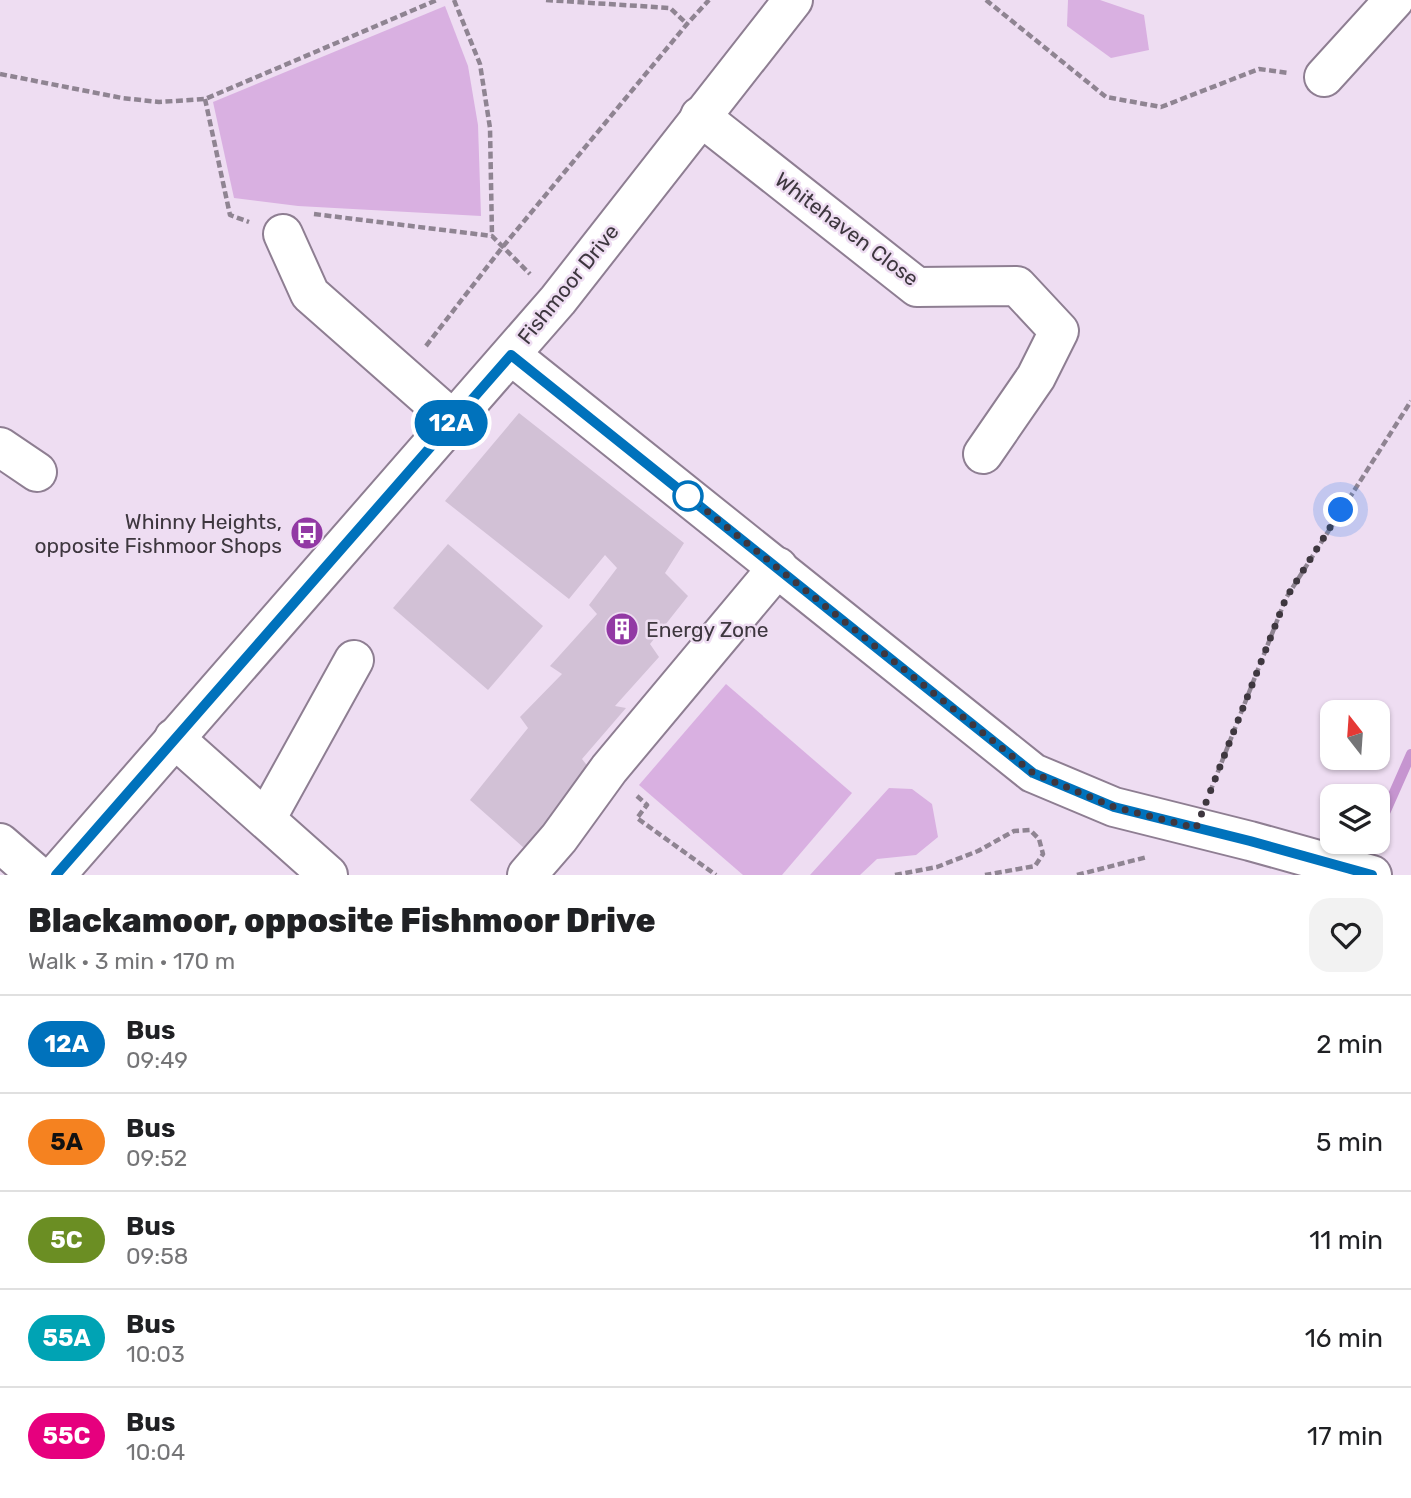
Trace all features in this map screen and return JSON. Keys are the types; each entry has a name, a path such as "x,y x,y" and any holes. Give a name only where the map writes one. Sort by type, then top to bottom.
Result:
{"street":[{"name":"Fishmoor Drive","path":"56,875 558,300 793,0"},
{"path":"1324,77 1394,0"},
{"name":"Whitehaven Close","path":"700,116 917,286 1017,286 1059,331 1037,377 983,454"},
{"path":"283,234 310,294 453,420"},
{"path":"511,355 1033,773 1114,807 1372,875"},
{"path":"0,447 37,472"},
{"path":"527,875 559,838 609,769 778,568"},
{"path":"266,819 354,660"},
{"path":"174,738 328,875"},
{"path":"0,843 37,875"}],"path":[{"path":"0,74 159,102 205,99 437,0"},
{"path":"454,0 480,64 491,128 492,236 558,300"},
{"path":"546,0 670,8 687,24"},
{"path":"403,375 502,248 709,0"},
{"path":"986,0 1106,97 1161,107 1259,69 1324,77"},
{"path":"205,99 230,215 283,234 306,213 492,236"},
{"path":"1077,875 1156,854 1183,825 1286,598 1411,401"},
{"path":"609,769 647,805 637,818 716,875"},
{"path":"895,875 937,867 978,851 1014,831 1030,830 1039,839 1043,855 1035,866 985,875"}],"shaded area":[{"path":"1068,0 1100,0 1144,15 1149,50 1111,58 1067,26"},
{"path":"445,6 468,66 478,125 481,216 298,206 234,198 213,102"},
{"path":"726,684 852,793 782,875 743,875 639,785"},
{"path":"889,788 912,789 932,804 938,837 916,855 877,859 860,875 810,875"}],"building":[{"name":"Energy Zone","path":"519,413 684,543 665,573 688,596 650,644 659,657 615,706 626,708 582,759 593,773 524,848 470,800 528,728 520,717 562,674 550,666 597,614 589,605 617,568 605,555 569,599 445,501"},
{"path":"448,544 543,626 488,690 393,608"}],"waterway":[{"path":"1390,802 1411,754"},
{"path":"1362,865 1367,854"}],"bus line":[{"name":"12A","path":"56,875 511,355 1033,773 1114,807 1372,875"}],"place":[{"name":"Whinny Heights, opposite Fishmoor Shops","path":"307,533"},
{"name":"Energy Zone","path":"622,629"}],"route":[{"path":"688,496 1033,773 1114,807 1196,828 1286,598 1341,510"}]}
